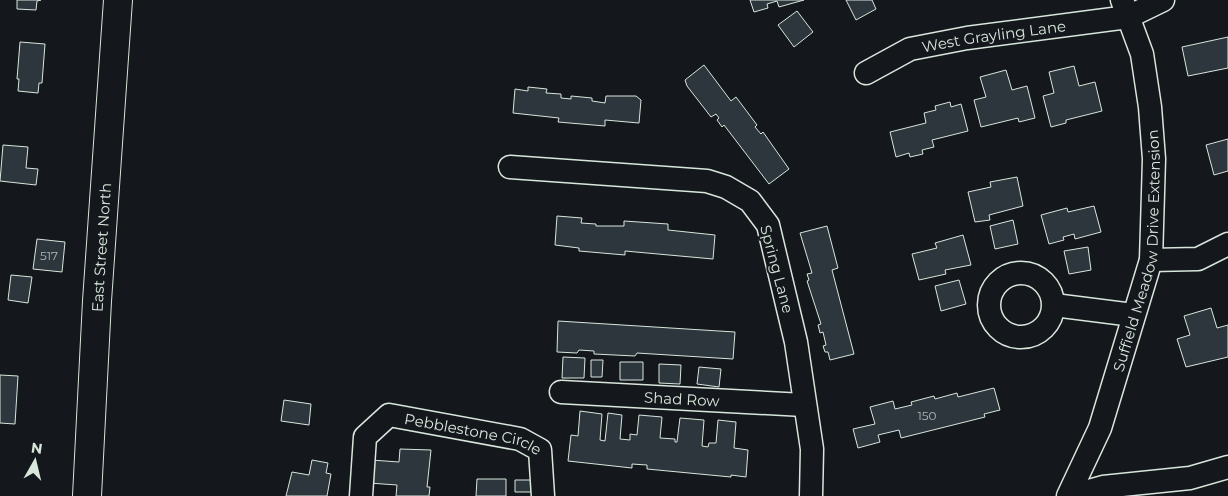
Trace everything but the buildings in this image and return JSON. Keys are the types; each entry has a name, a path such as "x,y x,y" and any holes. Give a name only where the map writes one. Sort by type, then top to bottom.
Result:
{"main road":[{"name":"East Street North","path":"86,496 97,301 118,0"}],"street":[{"name":"West Grayling Lane","path":"866,72 910,49 1163,0"},
{"name":"Suffield Meadow Drive Extension","path":"1069,496 1100,428 1151,260 1154,159 1150,107 1142,54 1125,8"},
{"name":"Spring Lane","path":"510,167 706,181 726,187 750,201 768,225 796,342 812,449 811,496"},
{"path":"1151,260 1198,259 1228,244"},
{"path":"1054,305 1133,315"},
{"name":"Shad Row","path":"561,392 804,405"},
{"name":"Pebblestone Circle","path":"361,496 365,437 390,415 520,439 540,450 543,496"},
{"path":"1069,496 1103,487 1190,478 1228,466"}]}
